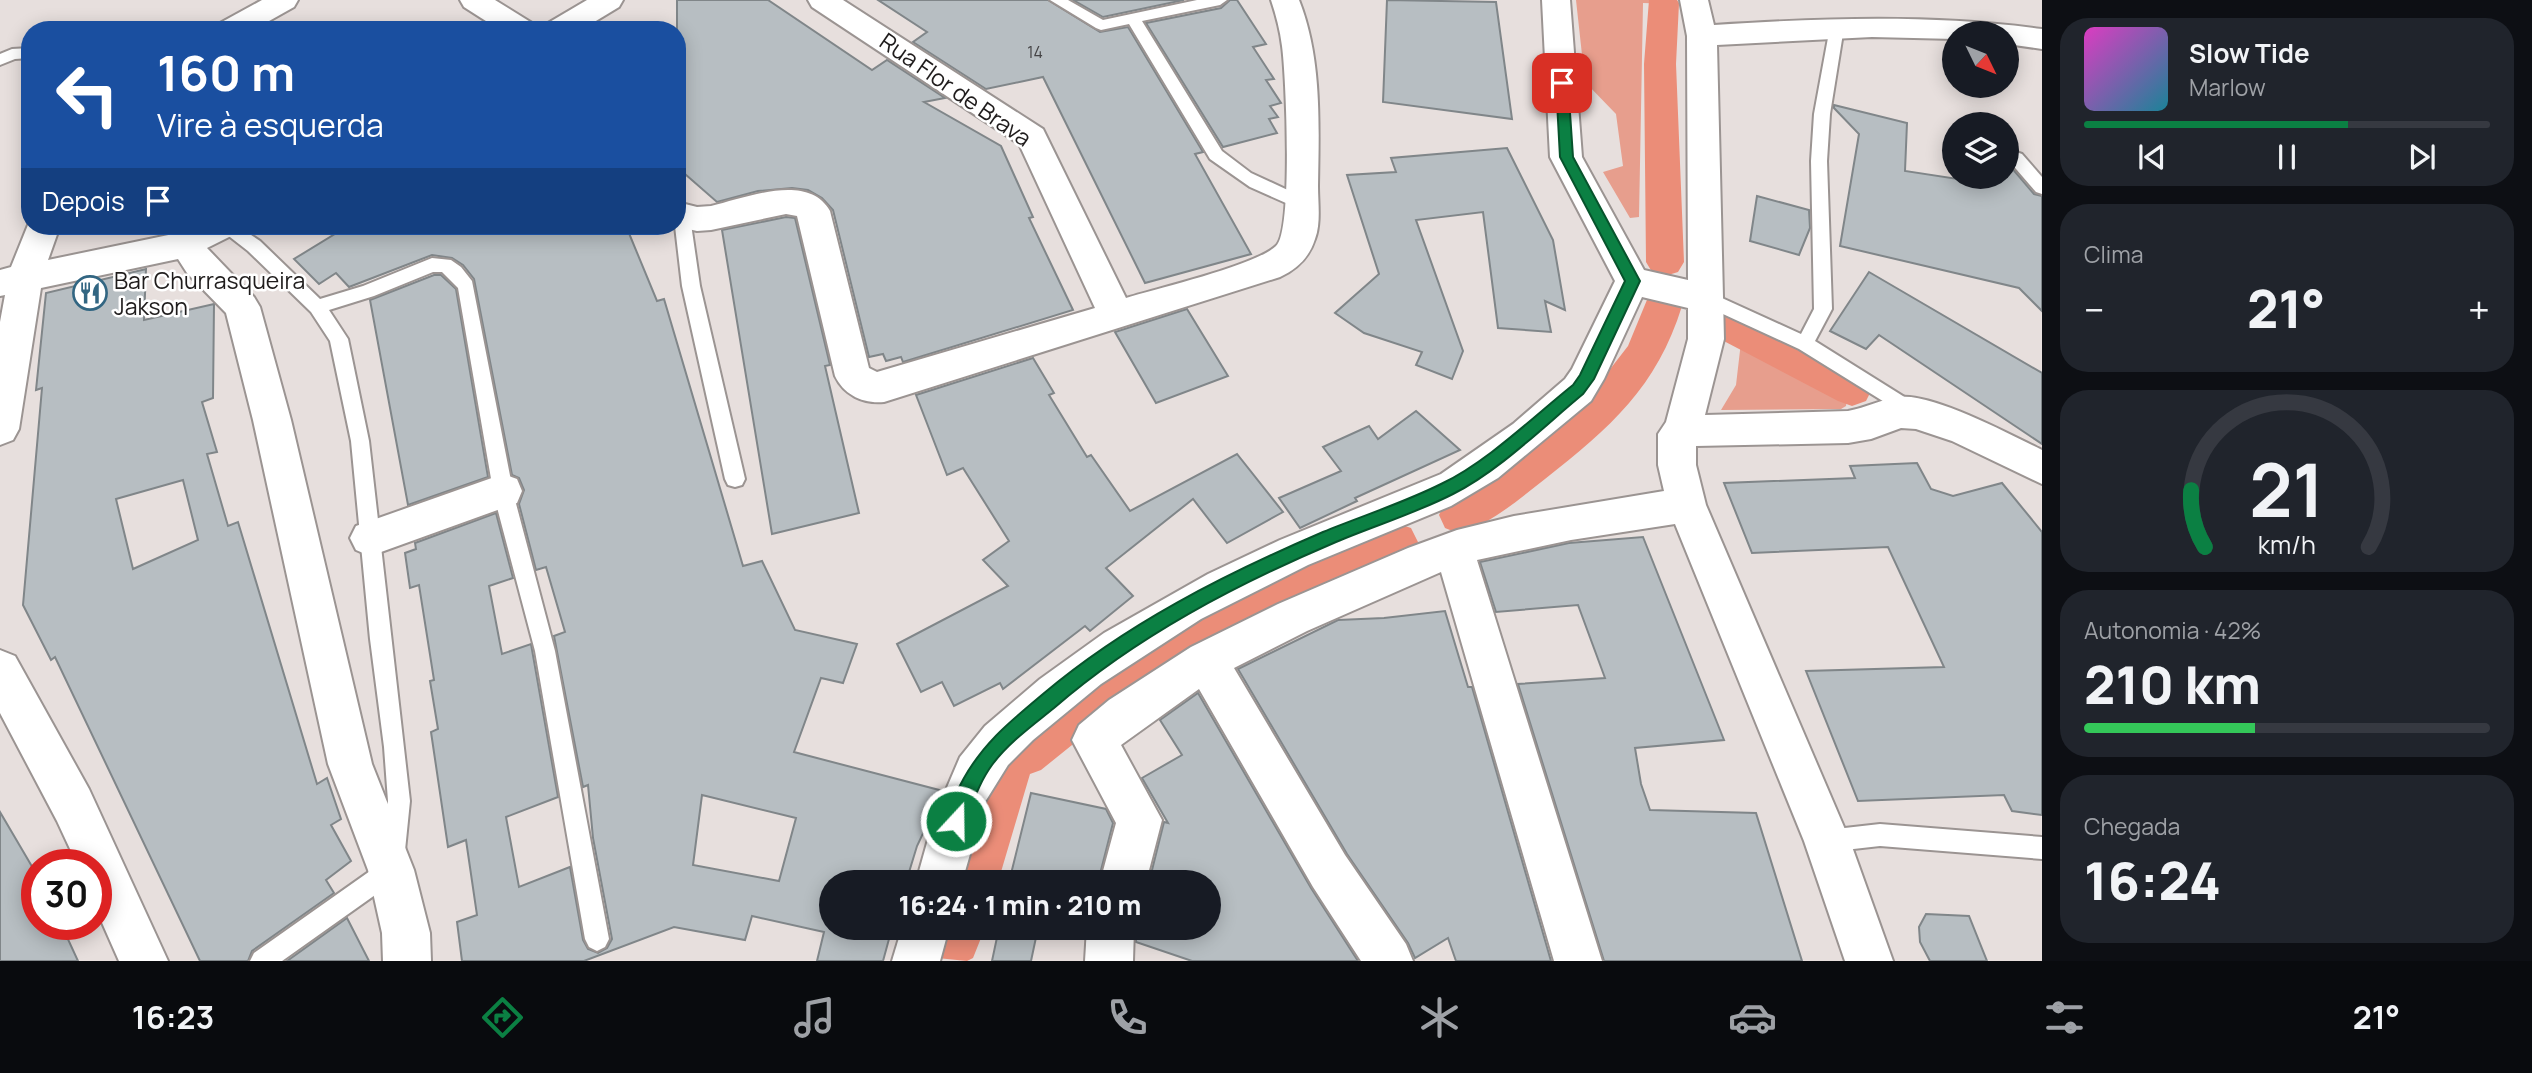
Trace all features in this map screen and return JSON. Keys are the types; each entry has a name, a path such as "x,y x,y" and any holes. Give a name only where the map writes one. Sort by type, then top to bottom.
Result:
{"street":[{"path":"251,21 284,0"},
{"path":"474,0 508,21"},
{"path":"573,21 609,0"},
{"name":"Rua Flor de Brava","path":"822,0 1032,137 1116,315"},
{"path":"686,216 711,218 786,202 807,204 813,211 853,376 871,387 884,387 1268,268 1283,261 1299,242 1301,122 1297,42 1293,13 1285,0"},
{"path":"1556,0 1566,157 1641,283 1705,298"},
{"path":"1682,431 1706,339 1702,36 1694,0"},
{"path":"1702,36 1837,27 1947,28 2001,32 2042,39"},
{"path":"0,429 12,280 38,235"},
{"path":"12,280 125,259 200,235"},
{"path":"208,235 199,264 242,307 272,420 350,764 391,870 406,933 407,961"},
{"path":"942,870 962,800 985,759 1042,705 1087,668 1212,591 1328,538 1447,489 1471,476 1578,390 1641,283"},
{"path":"1869,961 1827,841 1687,505 1677,465 1677,434 1682,431 1848,427 1871,423 1899,412 1916,413 1965,430 2042,468"},
{"path":"370,538 503,491"},
{"path":"1126,870 1139,820 1094,740 1123,714 1251,636 1454,549 1562,523 1687,505"},
{"path":"1454,549 1578,961"},
{"path":"1206,661 1329,871 1389,961"},
{"path":"0,670 73,805 144,961"},
{"path":"916,961 922,940"},
{"path":"1109,961 1110,940"}],"lane":[{"path":"1057,0 1101,25 1220,0"},
{"path":"1133,19 1216,155 1228,167 1261,187 1301,203"},
{"path":"1805,344 1823,309 1819,162 1822,114 1837,27"},
{"path":"0,60 12,54 21,54"},
{"path":"2019,161 2042,187"},
{"path":"239,235 254,246 317,307 339,339 350,382 360,441 399,801 391,870 262,961"},
{"path":"683,235 691,286 734,479"},
{"path":"317,307 368,291 432,265 445,265 456,272 466,286 503,491 545,651 597,939"},
{"path":"1705,298 1805,344 1916,413"},
{"path":"1827,841 1880,835 2042,848"}],"shaded area":[{"path":"1576,0 1673,0 1674,4 1643,3 1639,217 1630,218 1603,172 1623,166 1616,114 1585,82"},
{"path":"1741,342 1841,392 1847,399 1846,406 1841,409 1721,410 1736,385"}],"building":[{"path":"677,0 768,0 872,70 887,60 945,98 924,102 1001,146 1033,217 1029,218 1073,310 903,362 901,357 886,361 883,354 869,357 833,210 822,198 808,190 792,188 758,191 717,202 686,175 686,21 677,21"},
{"path":"878,0 1048,0 1100,32 1128,27 1203,152 1195,154 1251,254 1145,283 1043,77 986,89 913,42 927,32"},
{"path":"1073,0 1184,0 1103,17"},
{"path":"1230,0 1237,0 1266,44 1253,47 1274,79 1266,80 1281,103 1270,106 1278,117 1269,119 1277,133 1223,147 1146,23 1221,8"},
{"path":"1387,0 1496,2 1512,119 1383,102"},
{"path":"1834,105 1907,123 1905,171 1942,177 1942,189 2019,189 2019,176 2034,194 2042,196 2042,311 2019,288 1840,246 1859,134"},
{"path":"1507,148 1553,240 1565,310 1545,301 1551,332 1498,328 1483,212 1416,220 1463,351 1452,379 1416,365 1422,352 1364,333 1335,313 1379,274 1347,175 1396,172 1391,158"},
{"path":"1757,196 1809,210 1810,228 1799,255 1750,241"},
{"path":"786,217 795,218 830,365 825,366 859,513 772,534 722,230"},
{"path":"333,235 630,235 657,301 664,299 743,566 762,561 795,630 857,644 843,683 821,678 794,752 943,791 917,846 910,870 819,870 819,931 752,916 745,940 674,927 584,961 462,961 457,922 477,915 466,840 448,847 431,732 438,729 430,681 434,680 419,585 410,588 405,553 416,549 415,543 496,513 513,578 489,586 502,654 531,644 558,797 506,817 519,887 570,867 583,940 588,949 598,953 607,948 612,939 593,838 588,785 583,787 554,636 565,632 546,567 536,570 519,504 524,490 519,478 512,475 474,279 463,265 452,258 432,255 349,287 336,273 319,284 294,259","holes":["702,795 796,818 779,881 693,865"]},
{"path":"146,269 144,320 214,304 213,398 202,402 217,452 207,454 228,526 238,522 317,784 327,778 341,819 331,825 351,861 326,880 334,893 252,951 248,961 200,961 55,657 51,660 23,605 42,388 36,390 46,293","holes":["183,480 198,540 133,569 116,499"]},
{"path":"1869,272 2042,373 2042,444 1879,335 1866,349 1830,331"},
{"path":"434,275 441,275 456,289 488,477 408,505 370,300"},
{"path":"1187,309 1228,376 1156,403 1115,332"},
{"path":"1033,358 1054,393 1049,395 1087,457 1091,455 1130,511 1237,454 1283,512 1227,543 1193,499 1106,568 1133,596 1090,631 1085,626 1003,689 1000,683 954,706 942,682 921,692 897,644 1008,586 983,560 1009,541 963,468 947,475 916,395"},
{"path":"1416,411 1460,450 1355,498 1357,501 1300,528 1279,498 1341,471 1323,447 1369,426 1378,439"},
{"path":"1917,463 1931,489 1953,496 2002,483 2042,532 2042,815 2012,811 2004,795 1858,801 1806,671 1944,667 1888,547 1752,553 1724,483 1855,478 1850,466"},
{"path":"1643,537 1724,740 1635,748 1641,784 1650,810 1756,813 1802,961 1604,961 1518,684 1605,678 1578,605 1496,612 1480,562 1569,543"},
{"path":"1445,611 1468,687 1472,687 1551,961 1456,961 1448,938 1415,958 1408,943 1347,854 1238,669 1338,620"},
{"path":"1198,693 1311,888 1358,961 1192,961 1136,942 1221,940 1221,870 1152,870 1164,822 1168,823 1142,778 1182,755 1160,720"},
{"path":"1031,793 1106,809 1113,823 1101,870 1012,870"},
{"path":"0,812 22,849 21,940 68,940 78,961 0,961"},
{"path":"1926,914 1969,916 1987,961 1930,961 1920,942 1919,927"},
{"path":"347,918 369,961 287,961"},
{"path":"822,940 889,940 883,961 817,961"},
{"path":"996,940 1035,940 1031,961 992,961"}],"waterway":[{"path":"1663,3 1660,64 1665,262"},
{"path":"1460,515 1479,505 1552,451 1612,398 1643,357 1663,306"},
{"path":"1734,328 1852,389"},
{"path":"1218,615 1396,542"},
{"path":"1024,753 1123,675 1200,625"},
{"path":"977,870 1008,768"}],"place":[{"name":"Bar Churrasqueira Jakson","path":"90,293"}],"route":[{"path":"956,821 962,800 985,759 1005,738 1087,668 1212,591 1328,538 1447,489 1471,476 1578,390 1586,379 1632,281 1566,157 1562,83"}]}
